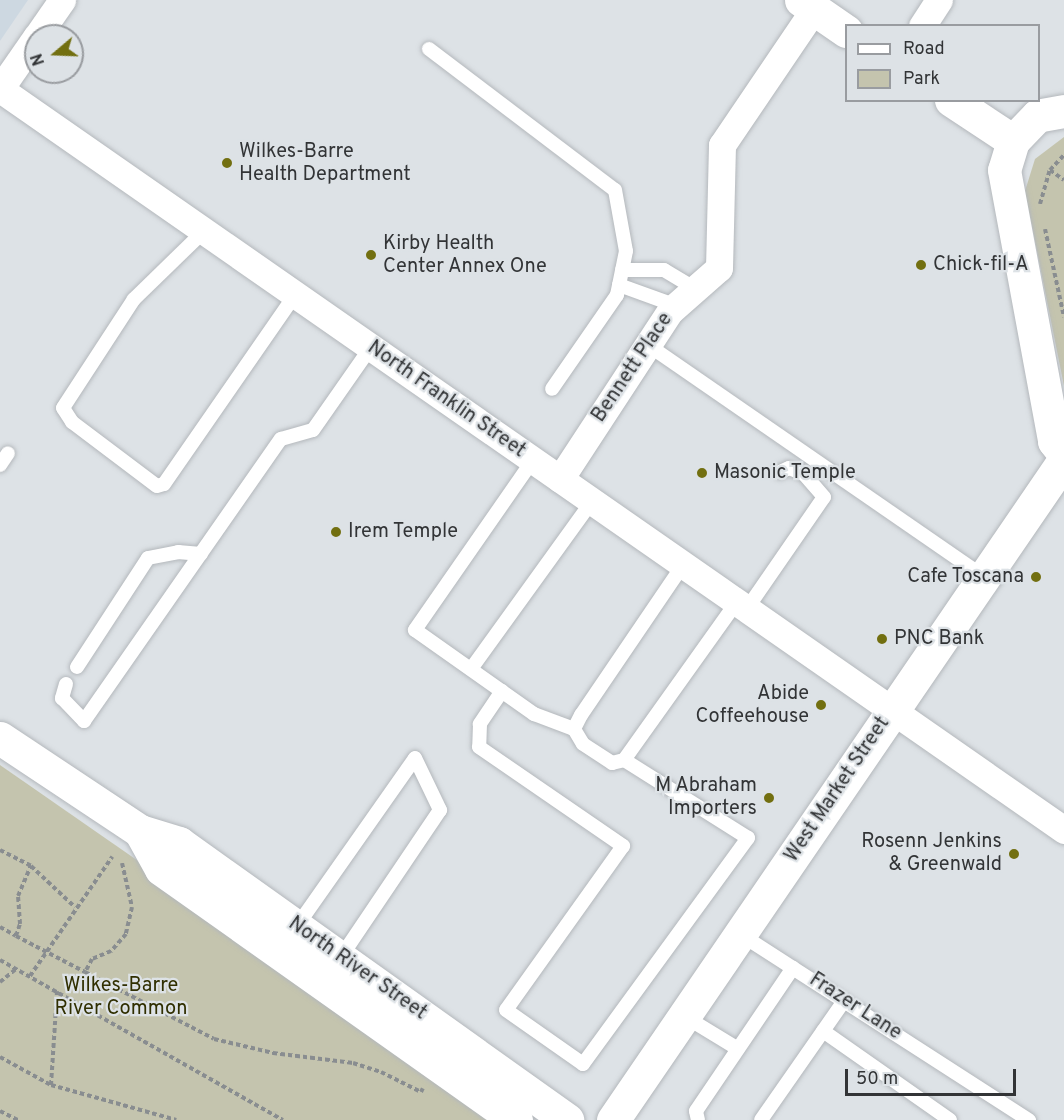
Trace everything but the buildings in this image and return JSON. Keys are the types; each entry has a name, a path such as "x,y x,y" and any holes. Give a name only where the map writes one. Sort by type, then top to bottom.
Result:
{"main road":[{"path":"807,4 845,30"},
{"path":"954,102 1013,141"},
{"path":"1064,111 1036,116 1013,141 1004,170 1054,441 1064,454"},
{"name":"West Market Street","path":"613,1120 1064,460"},
{"name":"North River Street","path":"0,738 140,831 179,843 567,1120"},
{"name":"North River Street","path":"140,831 161,869 516,1120"}],"street":[{"path":"45,24 62,0"},
{"path":"923,24 939,0"},
{"name":"Bennett Place","path":"560,479 648,345 686,297 719,268 722,145 807,4"},
{"path":"0,89 24,54"},
{"name":"North Franklin Street","path":"0,89 892,712 1062,823"}],"lane":[{"path":"429,49 615,190 626,251 617,295 552,389"},
{"path":"204,231 134,299 63,408 72,422 157,486 164,484 295,295"},
{"path":"622,270 664,270 686,297"},
{"path":"619,285 686,297"},
{"path":"648,345 984,577"},
{"path":"66,684 62,698 84,721 281,439 313,430 371,347"},
{"path":"0,465 8,453"},
{"path":"533,460 415,630 534,714 574,729 583,744 612,763 624,760 824,497 804,474 789,468 780,472"},
{"path":"471,669 592,501"},
{"path":"77,667 148,558 178,552 201,554"},
{"path":"574,729 683,565"},
{"path":"502,691 480,724 479,747 623,846 506,1010 583,1064 748,838 624,760"},
{"path":"297,926 415,758 440,810 340,957"},
{"name":"Frazer Lane","path":"740,934 1029,1120"},
{"path":"698,1120 696,1111 793,968"},
{"path":"761,1120 844,1001"},
{"path":"684,1016 738,1049"},
{"path":"823,1031 950,1120"}],"path":[{"path":"1042,213 1043,186 1050,170 1064,155"},
{"path":"1050,170 1064,180"},
{"path":"1044,223 1064,317"},
{"path":"0,850 31,866 75,907"},
{"path":"30,976 75,907 112,857"},
{"path":"85,972 92,959 111,951 126,934 132,907 122,863"},
{"path":"16,936 20,924 18,896 31,866"},
{"path":"0,927 214,1039 273,1053 353,1064 381,1072 420,1092 428,1083"},
{"path":"0,960 283,1120"},
{"path":"0,982 16,969"},
{"path":"51,1084 57,991"},
{"path":"0,1057 51,1084 176,1120"},
{"path":"0,1111 18,1120"}],"shaded area":[{"path":"0,0 28,0 0,41"}],"green space":[{"path":"1064,137 1064,386 1025,191 1035,159"},
{"name":"Wilkes-Barre River Common","path":"0,765 226,922 497,1120 0,1120"}],"place":[{"name":"Wilkes-Barre Health Department","path":"227,163"},
{"name":"Kirby Health Center Annex One","path":"371,255"},
{"name":"Chick-fil-A","path":"921,265"},
{"name":"Masonic Temple","path":"702,473"},
{"name":"Irem Temple","path":"336,532"},
{"name":"Cafe Toscana","path":"1036,577"},
{"name":"PNC Bank","path":"882,639"},
{"name":"Abide Coffeehouse","path":"821,705"},
{"name":"M Abraham Importers","path":"769,798"},
{"name":"Rosenn Jenkins & Greenwald","path":"1014,854"}]}
